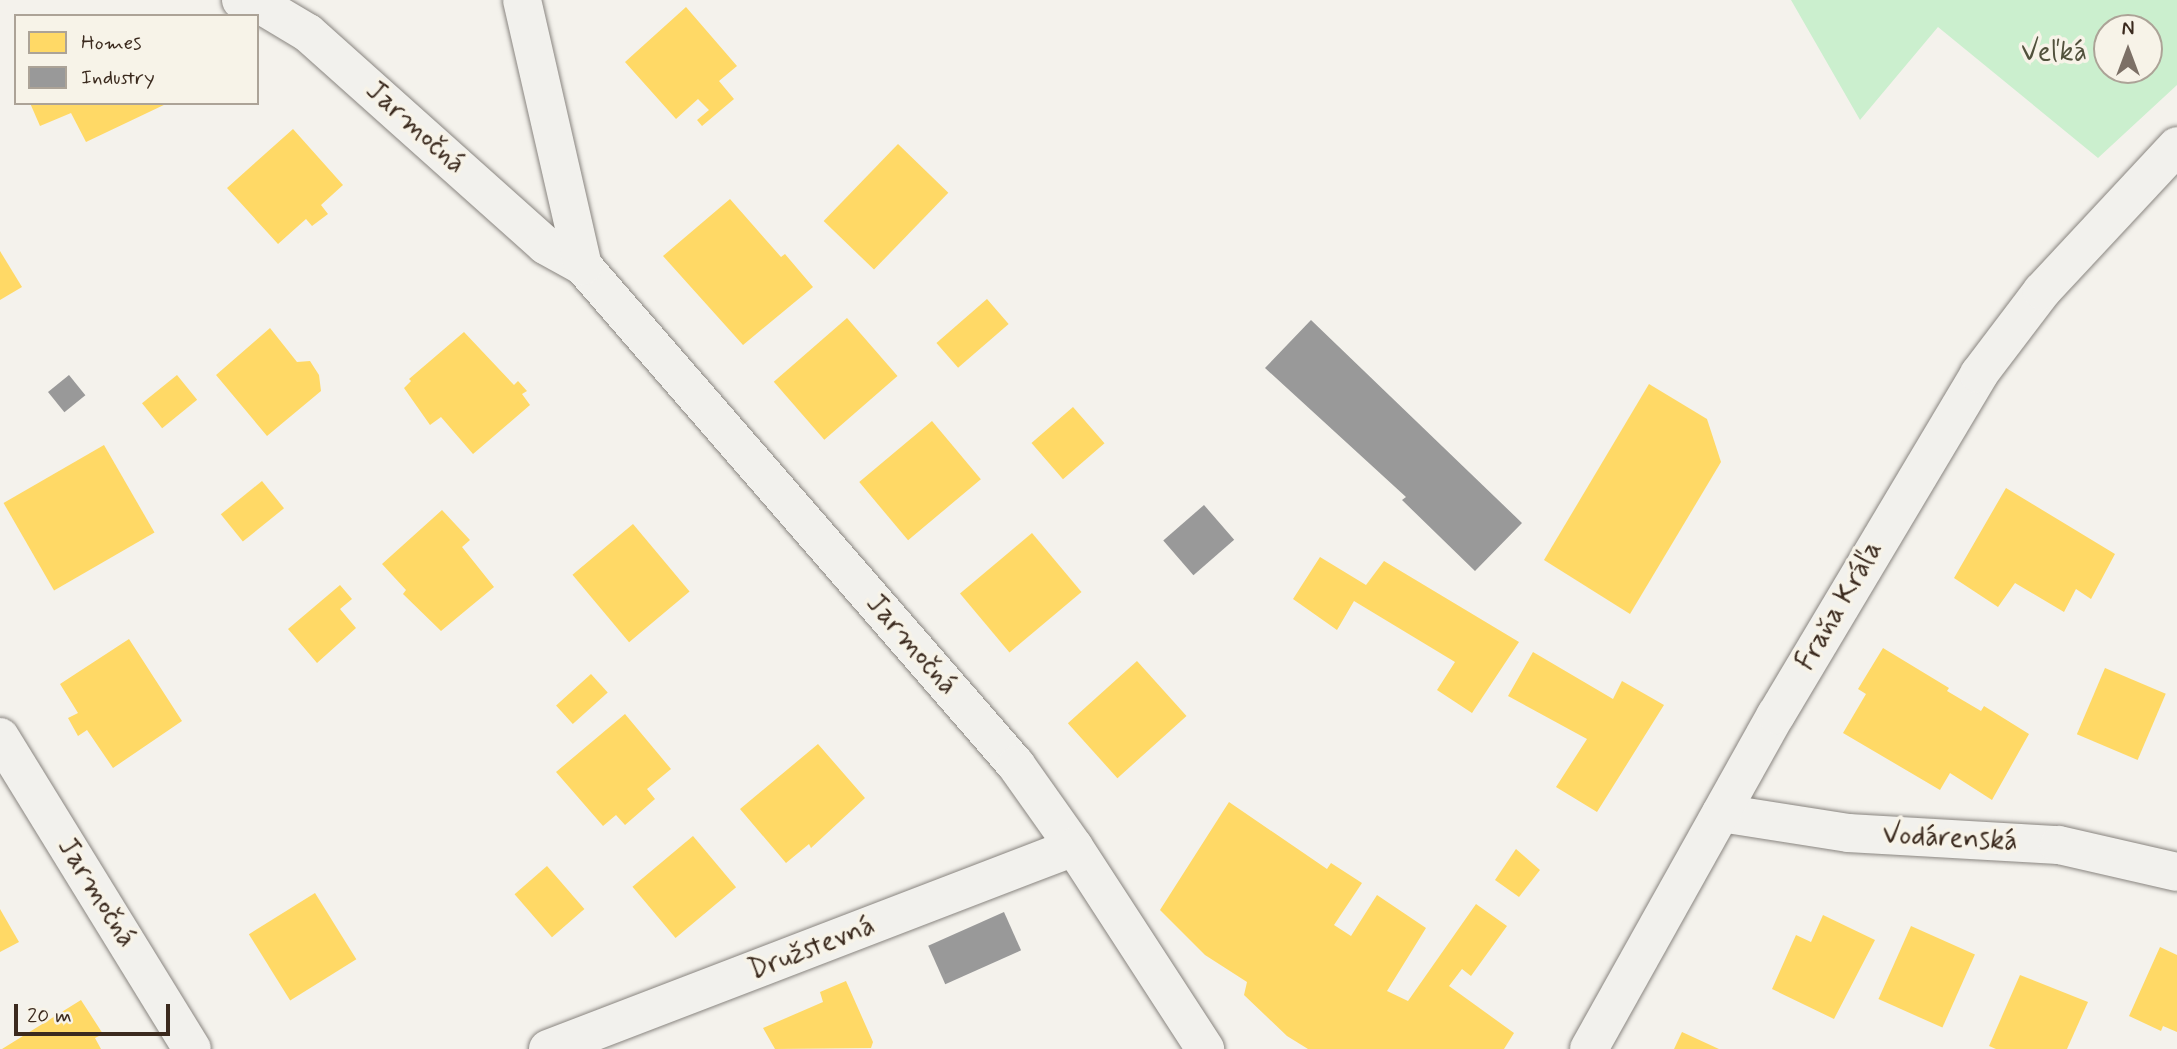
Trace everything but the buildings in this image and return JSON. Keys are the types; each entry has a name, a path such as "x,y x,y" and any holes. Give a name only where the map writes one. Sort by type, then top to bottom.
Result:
{"street":[{"name":"Jarmočná","path":"241,0 266,8 308,33 545,245 583,266 1016,765 1074,847 1206,1049"},
{"name":"Jarmočná","path":"522,0 583,266"},
{"name":"Fraňa Kráľa","path":"1590,1049 1852,584 1979,374 2042,291 2177,146"},
{"name":"Jarmočná","path":"0,737 192,1049"},
{"name":"Vodárenská","path":"1721,813 1848,833 2059,845 2177,872"},
{"name":"Družstevná","path":"548,1049 1074,847"}],"green space":[{"name":"Veľká","path":"1791,0 2177,0 2177,85 2098,158 1938,27 1860,120"}]}
